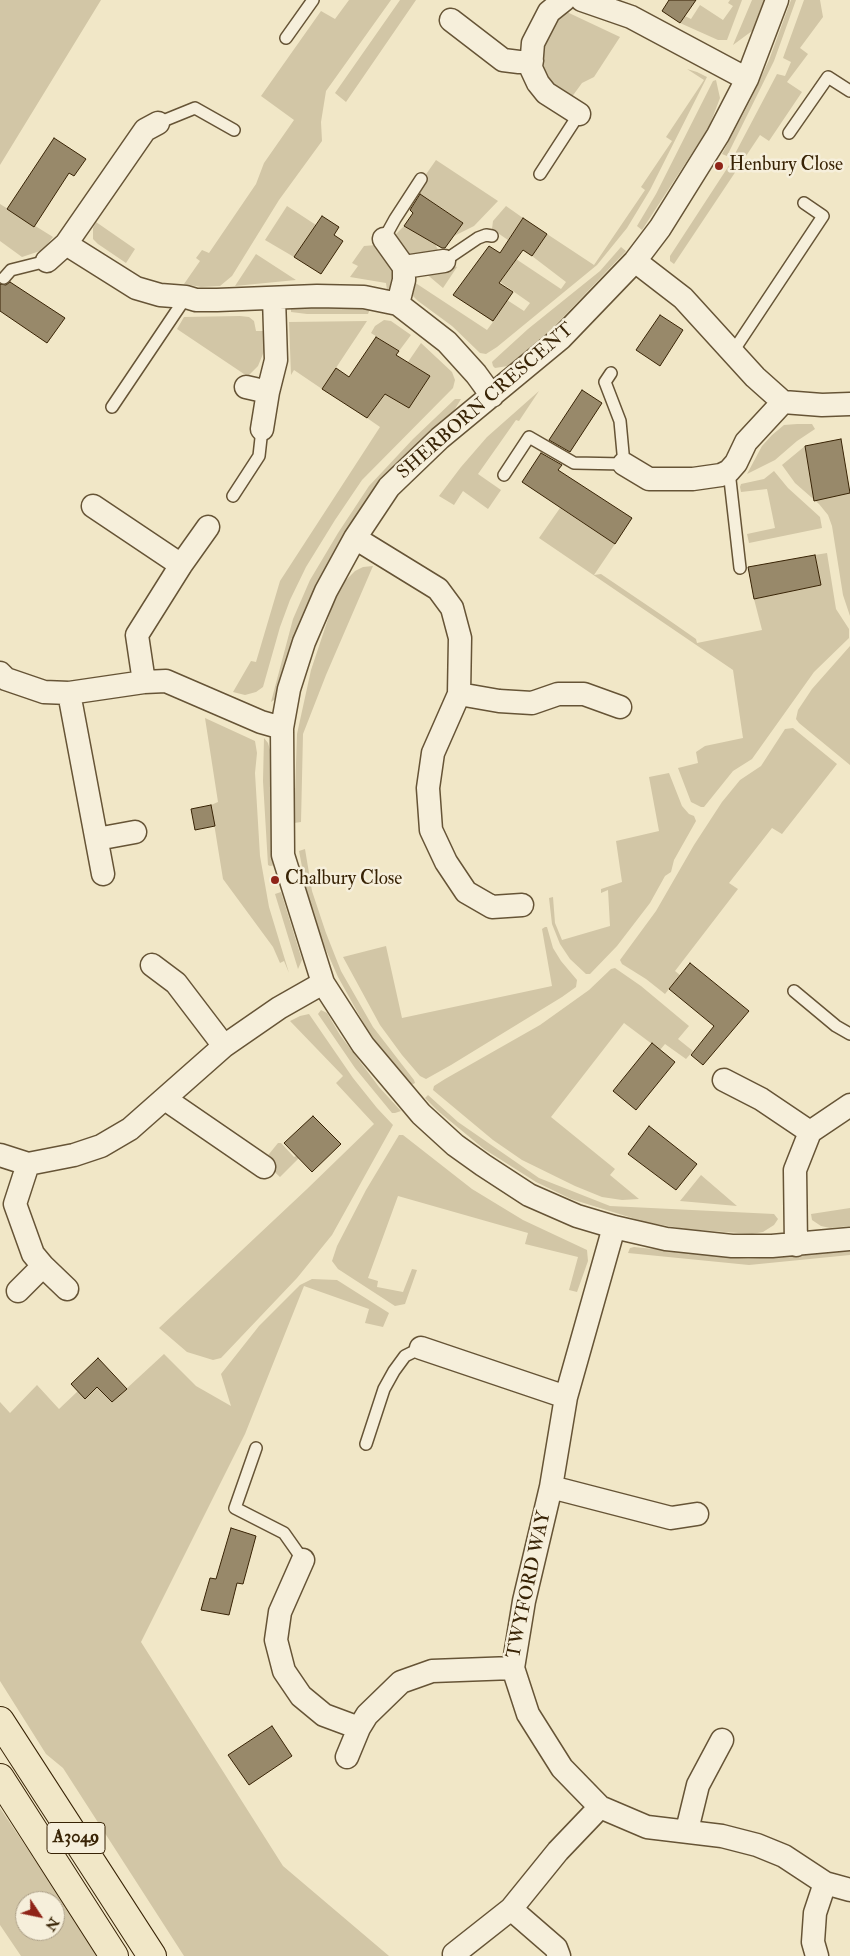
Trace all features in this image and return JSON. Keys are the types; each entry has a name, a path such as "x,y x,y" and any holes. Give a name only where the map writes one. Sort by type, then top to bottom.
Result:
{"highway":[{"name":"A3049","path":"0,1721 152,1956"},
{"name":"A3049","path":"0,1778 114,1956"}],"street":[{"path":"564,0 549,12 533,43 531,68 538,84 546,92 579,114"},
{"path":"582,0 634,9 747,79"},
{"name":"SHERBORN CRESCENT","path":"777,0 747,79 718,135 660,228 635,261 561,338 440,438 389,487 356,538 326,591 304,642 289,689 282,728 284,855 323,982 363,1045 410,1103 455,1145 529,1195 577,1216 614,1227 666,1239 732,1246 796,1245 850,1239"},
{"path":"451,20 503,60 532,61"},
{"path":"47,261 66,244 145,130 158,123"},
{"path":"384,239 404,267 404,280 398,304"},
{"path":"66,244 136,288 160,295 186,297 196,300 364,297 398,304 447,342 476,374 492,396"},
{"path":"404,267 444,261"},
{"path":"635,261 683,298 755,377 783,402 822,405 850,404"},
{"path":"262,429 276,360 274,298"},
{"path":"246,387 268,392"},
{"path":"624,464 649,479 693,479 721,476 736,463 746,442 783,402"},
{"path":"93,506 181,565"},
{"path":"144,682 137,635 181,565 208,527"},
{"path":"356,538 438,589 452,608 460,638 459,694 433,753 428,788 431,830 446,862 466,892 492,908 522,905"},
{"path":"0,673 6,679 44,692 69,693 144,682 166,681 261,722 282,728"},
{"path":"69,693 103,874"},
{"path":"459,694 500,701 532,703 558,694 584,694 620,707"},
{"path":"96,839 135,832"},
{"path":"152,965 176,983 224,1046"},
{"path":"0,1155 28,1164 74,1155 102,1146 130,1130 224,1046 279,1008 323,982"},
{"path":"724,1080 761,1099 810,1132"},
{"path":"164,1099 264,1167"},
{"path":"796,1245 795,1170 810,1132 850,1105"},
{"path":"28,1164 16,1204 33,1254 67,1289"},
{"name":"TWYFORD WAY","path":"614,1227 566,1397 551,1487 524,1601 513,1668 528,1714 562,1768 600,1807 647,1827 687,1830 757,1845 784,1856 825,1882 850,1890"},
{"path":"18,1291 43,1266"},
{"path":"421,1348 566,1397"},
{"path":"551,1487 671,1518 697,1514"},
{"path":"303,1560 280,1612 276,1640 284,1671 301,1696 324,1715 359,1728"},
{"path":"347,1757 359,1728 367,1715 401,1682 432,1671 513,1668"},
{"path":"687,1830 698,1785 722,1740"},
{"path":"454,1954 511,1909 558,1851 600,1807"},
{"path":"817,1956 813,1942 814,1913 825,1882"},
{"path":"511,1909 556,1948 559,1956"}],"lane":[{"path":"286,38 313,0"},
{"path":"788,133 828,77 850,92"},
{"path":"158,123 195,108 234,130"},
{"path":"540,174 579,114"},
{"path":"384,239 421,179"},
{"path":"732,353 823,216 804,203"},
{"path":"444,261 478,238 486,235 492,236"},
{"path":"4,278 11,270 47,261"},
{"path":"112,406 186,297"},
{"path":"504,475 529,436 574,463 624,464 620,421 605,382 611,373"},
{"path":"233,496 259,456 262,429"},
{"path":"729,471 740,568"},
{"path":"794,991 836,1026 850,1034"},
{"path":"366,1444 375,1412 387,1383 405,1356 421,1348"},
{"path":"256,1448 235,1508 284,1532 303,1560"}],"shaded area":[{"path":"0,0 101,0 0,165"},
{"path":"349,0 391,0 326,91 321,122 322,141 279,200 232,276 220,286 201,287 184,284 200,261 196,258 202,250 209,253 256,184 264,163 294,120 261,96 321,11 335,19"},
{"path":"400,0 416,0 346,102 335,93"},
{"path":"730,0 742,0 727,40 718,40 680,23 685,16 691,19 700,5 723,20 733,6 728,3"},
{"path":"752,0 765,0 752,31 733,45"},
{"path":"791,0 796,0 774,61 727,156 722,154 769,60"},
{"path":"804,0 820,0 823,17 800,48 808,54 787,82 802,92 769,141 760,135 674,264 670,261 670,256 728,167 777,74 785,76 791,62 783,58"},
{"path":"560,3 569,13 620,37 594,77 582,83 566,105 546,93 533,43"},
{"path":"687,69 707,77 650,190 627,228 597,265 497,347 486,354 480,353 452,326 418,301 408,291 414,282 487,330 493,322 466,303 481,283 524,311 530,303 500,282 514,263 513,257 561,289 566,282 532,256 547,234 594,265 645,190 641,187 672,141 666,137 704,80"},
{"path":"716,80 720,98 709,127 642,230 637,226 656,194 713,81"},
{"path":"436,160 498,201 474,226 454,236 462,222 415,190"},
{"path":"0,204 53,237 43,250 22,257 0,241"},
{"path":"287,206 316,225 294,257 265,240"},
{"path":"506,206 523,218 508,240 492,229 493,221"},
{"path":"96,222 135,249 126,263 93,239 93,228"},
{"path":"404,226 435,244 444,261 457,267 443,288 417,266 404,280 387,290 386,283 350,277 358,266 352,263 364,246 376,245 394,236"},
{"path":"621,247 626,251 549,332 508,366 495,368 493,366 492,362 494,360 528,329 600,271"},
{"path":"256,254 296,280 235,286"},
{"path":"317,296 370,309 368,314 307,314 291,312 291,297"},
{"path":"184,317 249,317 254,321 256,331 264,331 265,349 258,366 249,375 244,374 177,329"},
{"path":"384,320 391,321 411,335 399,351 371,333 375,326"},
{"path":"367,321 322,389 294,370 291,375 289,322"},
{"path":"421,343 452,372 455,380 453,388 362,480 335,520 306,567 290,600 280,627 263,687 256,692 245,695 233,692 251,661 256,662 280,581 380,427 367,418 386,394 409,408 430,376 408,362"},
{"path":"539,391 519,421 516,420 478,474 501,490 488,509 463,491 454,505 439,496 487,437"},
{"path":"455,399 461,399 452,414 374,490 343,535 317,583 299,622 277,698 271,702 293,619 310,580 338,533 369,486 413,439"},
{"path":"812,424 815,429 797,441 775,460 747,474 762,446 772,435 784,425"},
{"path":"805,446 850,493 850,616 843,595 832,526 828,515 819,504 795,483 782,465"},
{"path":"774,471 788,488 820,517 822,528 749,543 747,534 775,528 767,489 741,492 741,484 764,479"},
{"path":"560,508 615,544 594,575 601,574 696,639 697,643 762,630 754,599 821,585 815,555 827,553 836,609 849,629 849,638 814,672 752,759 733,771 704,807 691,802 678,768 698,763 696,752 705,746 743,738 733,670 539,538"},
{"path":"373,566 303,734 301,822 294,823 297,734 311,670 332,607 344,582 355,571 363,567"},
{"path":"850,646 850,765 796,719 798,710 812,689"},
{"path":"205,718 255,741 260,856 269,907 289,973 284,961 280,963 273,947 223,879 211,805 218,802"},
{"path":"793,728 837,764 782,834 772,828 729,883 738,889 675,971 680,975 665,994 622,964 620,960 656,911 694,845 722,802 740,780 761,766 785,729"},
{"path":"264,738 268,743 272,757 271,815 276,865 270,866 268,865 263,781"},
{"path":"669,773 682,806 689,814 694,816 696,821 674,860 671,872 665,876 650,903 617,946 590,974 586,974 570,959 560,944 552,924 549,898 553,897 555,923 562,940 610,926 608,890 601,893 601,889 622,882 616,841 659,831 649,777"},
{"path":"305,849 312,891 341,971 373,1027 414,1080 415,1083 411,1085 368,1031 338,977 319,934 307,893 299,851"},
{"path":"281,892 302,960 298,969 275,894"},
{"path":"547,927 553,948 577,980 576,987 426,1079 420,1076 402,1055 380,1025 343,957 386,946 402,1018 552,986 542,929"},
{"path":"615,968 641,986 689,1026 678,1039 693,1051 686,1059 665,1044 660,1050 624,1023 551,1117 615,1169 610,1175 639,1199 622,1200 602,1197 522,1160 493,1140 433,1090 434,1086 445,1079 540,1025 589,990 611,969"},
{"path":"321,1010 327,1013 340,1035 379,1087 401,1111 392,1113 355,1068 318,1014"},
{"path":"309,1014 353,1078 393,1125 332,1235 297,1278 221,1358 213,1360 187,1352 159,1328 374,1124 336,1083 343,1076 290,1021"},
{"path":"428,1095 458,1122 539,1178 610,1206 774,1214 778,1219 774,1225 763,1232 752,1234 685,1229 645,1222 571,1199 536,1182 484,1149 438,1111 425,1098"},
{"path":"399,1135 403,1135 472,1189 523,1220 587,1250 588,1261 577,1292 569,1290 578,1257 525,1244 528,1233 398,1196 368,1278 378,1281 377,1287 403,1292 412,1269 417,1270 405,1304 395,1306 338,1269 332,1261 337,1246 366,1190"},
{"path":"278,1143 281,1143 294,1157 299,1158 280,1177 265,1163 265,1159"},
{"path":"701,1175 737,1206 680,1201"},
{"path":"850,1208 850,1226 830,1228 821,1226 812,1220 811,1214"},
{"path":"630,1248 748,1259 850,1250 850,1255 749,1265 628,1253"},
{"path":"312,1279 337,1280 389,1313 383,1327 365,1323 369,1309 304,1286 245,1434 141,1642 283,1866 389,1956 184,1956 63,1768 46,1754 0,1681 0,1402 10,1413 37,1385 59,1409 78,1391 85,1399 97,1387 112,1402 164,1354 196,1386 231,1406 221,1374 259,1326 300,1285"},
{"path":"0,1808 56,1891 15,1891 15,1941 65,1941 65,1906 97,1956 21,1956 0,1925"}],"building":[{"path":"669,0 696,0 680,23 662,11"},
{"path":"54,138 86,159 74,176 69,173 34,227 7,209"},
{"path":"420,194 463,223 445,248 404,226 413,213 410,210"},
{"path":"322,216 339,227 334,235 343,241 321,274 294,257"},
{"path":"523,218 547,234 532,256 523,250 499,283 513,292 493,321 453,295 489,246 500,253"},
{"path":"10,282 65,318 47,343 0,311 0,284 6,285"},
{"path":"660,315 683,330 660,366 636,350"},
{"path":"376,337 399,351 396,355 430,376 409,408 385,394 367,418 322,389 336,368 349,377"},
{"path":"582,390 602,403 570,452 549,440"},
{"path":"841,439 850,493 814,501 805,446"},
{"path":"541,453 562,465 558,470 632,518 615,544 522,482"},
{"path":"815,555 821,585 754,599 748,567"},
{"path":"211,805 215,826 195,830 191,809"},
{"path":"690,963 749,1011 703,1065 691,1055 714,1026 669,989"},
{"path":"652,1043 675,1062 636,1110 613,1091"},
{"path":"313,1116 341,1144 312,1172 284,1143"},
{"path":"649,1126 697,1164 676,1190 628,1154"},
{"path":"98,1358 127,1389 112,1402 97,1387 85,1399 71,1384"},
{"path":"231,1528 256,1536 243,1584 237,1583 229,1615 201,1610 210,1578 216,1579"},
{"path":"272,1726 292,1756 249,1785 228,1755"}],"place":[{"name":"Henbury Close","path":"719,166"},
{"name":"Chalbury Close","path":"275,880"}]}
